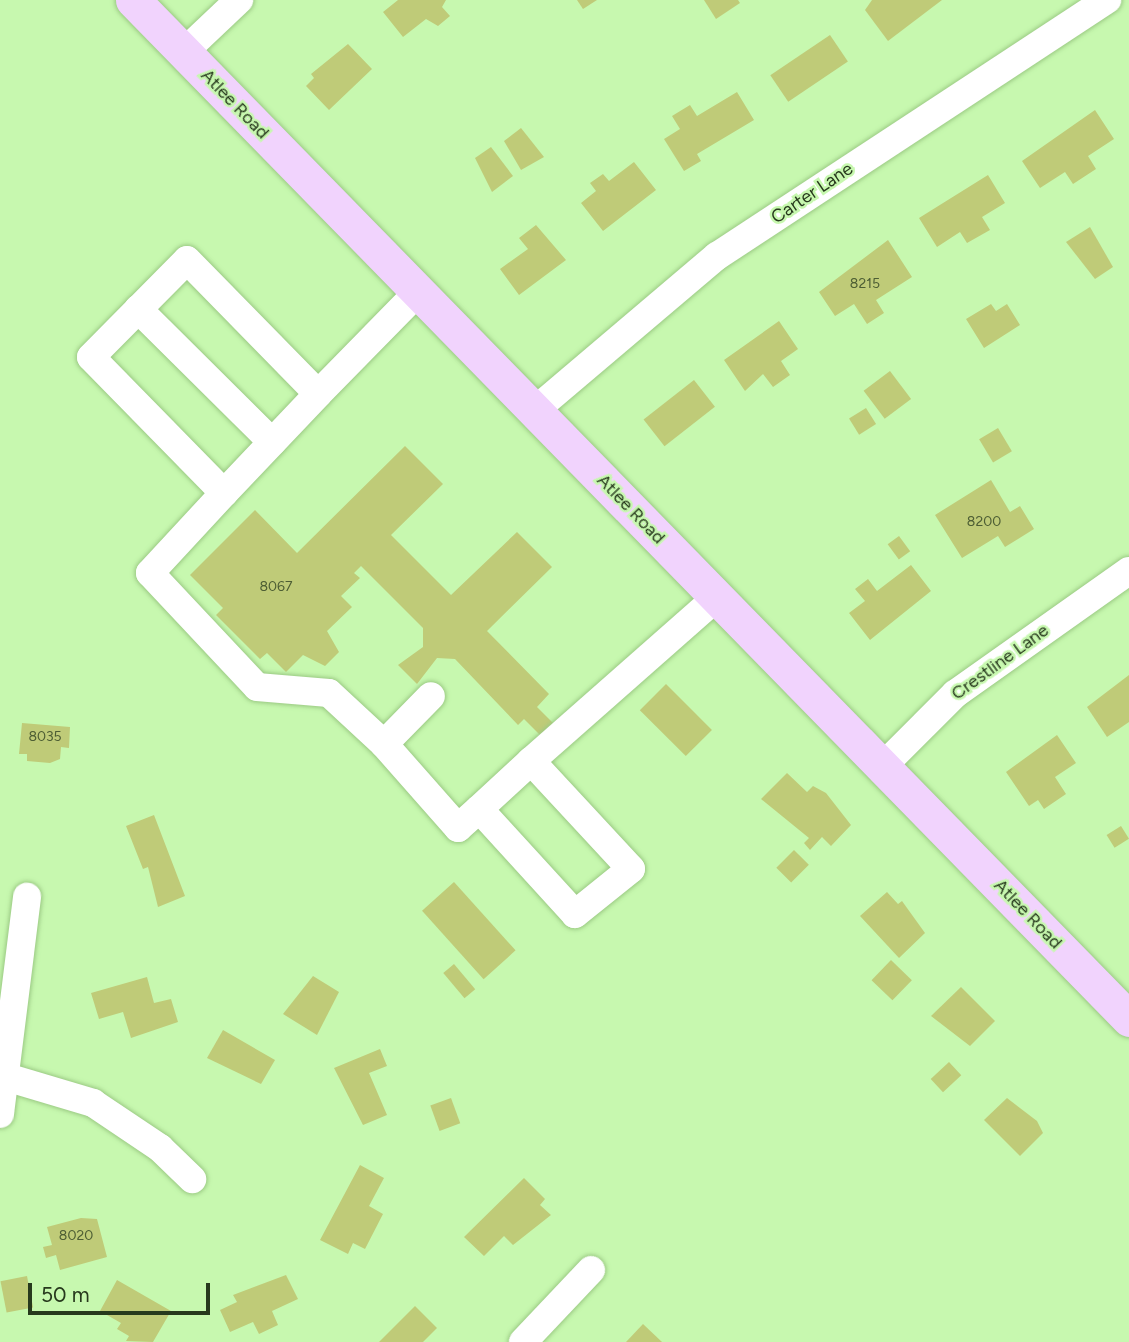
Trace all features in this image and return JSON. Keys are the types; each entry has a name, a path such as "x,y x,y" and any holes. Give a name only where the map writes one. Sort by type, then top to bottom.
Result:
{"main road":[{"name":"Atlee Road","path":"133,0 1129,1019"}],"street":[{"path":"184,52 239,0"},
{"name":"Carter Lane","path":"534,411 717,256 1107,0"},
{"path":"224,493 91,357 187,260 318,394"},
{"path":"418,292 150,573 257,687 329,693 384,744 458,828 716,597"},
{"path":"138,309 272,443"},
{"name":"Crestline Lane","path":"883,766 955,694 1129,572"},
{"path":"384,744 431,696"},
{"path":"479,809 575,914 631,869 531,761"},
{"path":"0,1114 27,897"},
{"path":"6,1077 93,1103 160,1148 192,1180"},
{"path":"523,1342 591,1270"}],"building":[{"path":"398,0 446,0 442,7 450,16 438,26 426,19 403,37 383,12"},
{"path":"577,0 597,0 583,9"},
{"path":"704,0 738,0 740,3 716,19"},
{"path":"872,0 942,0 888,41 865,10"},
{"path":"830,35 848,62 788,102 770,75"},
{"path":"348,44 372,69 329,110 306,86 314,78 311,74"},
{"path":"737,92 754,120 697,154 701,161 684,171 664,139 680,129 672,116 690,105 697,116"},
{"path":"1095,110 1114,139 1088,156 1096,169 1073,184 1065,172 1040,188 1022,161"},
{"path":"521,128 544,157 521,170 504,141"},
{"path":"491,147 513,176 492,192 475,158"},
{"path":"634,162 656,190 603,231 581,203 596,191 590,183 603,174 609,181"},
{"path":"988,175 1005,203 982,217 990,230 967,243 960,232 937,247 919,218"},
{"path":"536,225 566,260 519,295 500,269 528,249 519,238"},
{"path":"1090,227 1113,267 1095,279 1066,242"},
{"path":"888,240 912,277 876,300 884,313 867,324 854,304 835,316 819,292"},
{"path":"991,304 996,311 1007,304 1020,325 984,348 966,319"},
{"path":"779,321 798,349 781,361 790,375 773,387 763,374 745,391 724,360"},
{"path":"890,371 911,399 885,419 864,391"},
{"path":"694,380 715,407 664,446 644,419"},
{"path":"866,408 876,424 859,435 849,419"},
{"path":"998,428 1012,451 993,462 979,439"},
{"path":"405,446 443,484 391,535 451,595 517,532 552,567 487,631 549,694 537,707 555,725 542,737 524,719 518,725 455,659 437,658 417,684 398,665 423,647 423,628 361,566 354,573 360,578 341,596 352,607 327,631 339,652 325,666 303,655 286,672 267,653 260,659 216,615 223,608 190,575 255,510 297,553"},
{"path":"991,480 1010,512 1020,506 1034,529 1005,547 998,536 962,558 935,515"},
{"path":"899,536 910,551 899,560 888,544"},
{"path":"911,565 931,591 870,640 849,613 865,601 855,589 868,579 877,591"},
{"path":"1129,675 1129,722 1107,737 1087,707"},
{"path":"666,684 712,730 686,756 640,710"},
{"path":"22,723 70,727 69,748 61,747 60,759 50,763 27,761 27,754 19,754"},
{"path":"1057,735 1076,763 1055,777 1066,794 1044,809 1038,800 1029,806 1006,772"},
{"path":"787,773 807,792 813,786 826,793 851,825 831,846 822,837 810,850 804,843 809,838 761,799"},
{"path":"154,815 185,896 158,907 148,867 143,869 126,826"},
{"path":"1121,826 1129,839 1115,848 1107,835"},
{"path":"794,850 809,865 791,883 776,868"},
{"path":"454,882 516,950 484,979 422,911"},
{"path":"887,892 898,904 902,901 925,933 899,958 860,916"},
{"path":"891,960 912,980 892,1000 872,980"},
{"path":"454,964 475,989 464,998 443,973"},
{"path":"313,976 339,992 317,1035 283,1014"},
{"path":"147,977 154,1003 171,999 178,1022 131,1038 123,1012 99,1019 91,993"},
{"path":"961,987 995,1021 970,1046 931,1016"},
{"path":"223,1030 275,1060 261,1084 207,1058"},
{"path":"380,1049 387,1066 369,1073 387,1115 363,1125 334,1068"},
{"path":"949,1062 961,1075 943,1092 931,1079"},
{"path":"451,1098 460,1123 440,1131 430,1106"},
{"path":"1007,1098 1037,1121 1043,1133 1020,1156 984,1120"},
{"path":"360,1165 384,1178 369,1206 383,1214 365,1249 353,1243 348,1254 320,1240"},
{"path":"524,1178 545,1199 540,1205 551,1215 513,1245 504,1236 484,1256 464,1237"},
{"path":"81,1218 97,1219 107,1257 60,1270 56,1255 46,1258 43,1247 52,1245 47,1227"},
{"path":"286,1275 298,1299 272,1311 278,1325 259,1334 253,1322 230,1332 220,1310 237,1302 233,1295"},
{"path":"27,1276 33,1307 7,1313 0,1281"},
{"path":"117,1280 171,1311 153,1342 126,1341 129,1336 117,1329 121,1323 100,1311"},
{"path":"415,1306 437,1328 423,1342 379,1342"},
{"path":"643,1324 662,1342 626,1342"}]}
